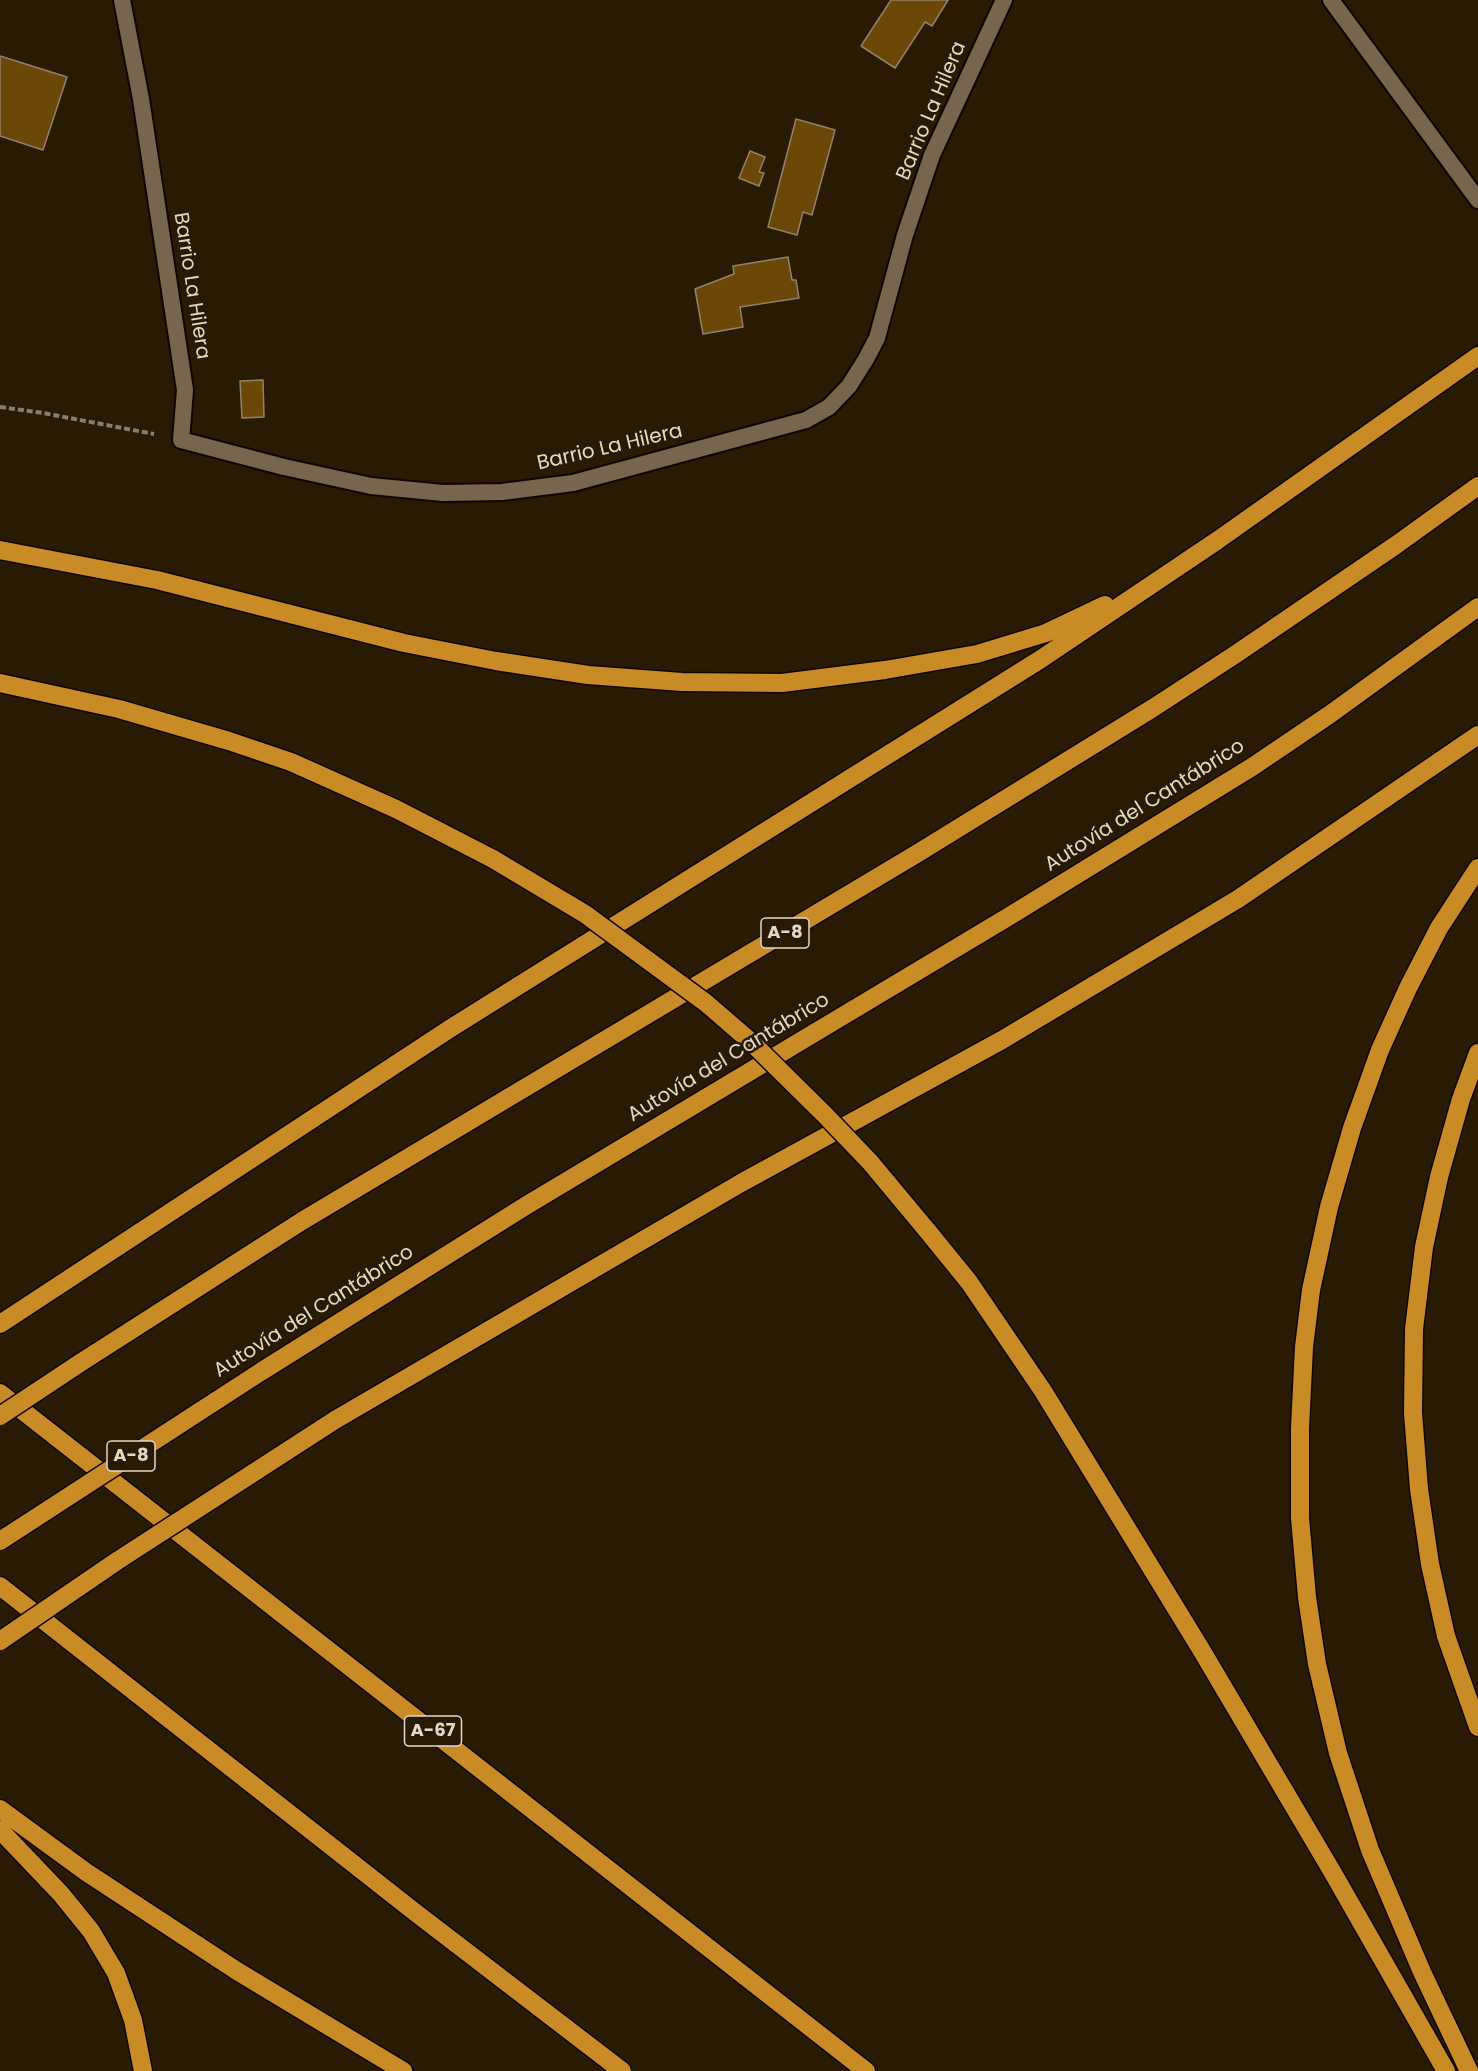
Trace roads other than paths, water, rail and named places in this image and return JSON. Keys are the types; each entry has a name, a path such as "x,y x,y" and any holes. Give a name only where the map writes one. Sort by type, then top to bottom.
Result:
{"highway":[{"path":"0,1324 451,1028 1041,659 1218,540 1478,356"},
{"name":"A-8","path":"0,1416 302,1221 908,859 1153,708 1245,648 1478,486"},
{"path":"0,550 157,580 404,643 496,661 588,675 682,682 782,683 885,670 976,654 1046,633 1100,608 1218,540"},
{"name":"Autovía del Cantábrico","path":"0,1541 262,1371 527,1205 987,930 1252,767 1329,715 1478,607"},
{"path":"0,683 119,709 229,741 291,762 396,809 493,859 585,914 706,1003 789,1078 870,1162 969,1282 1043,1391 1202,1651 1446,2071"},
{"path":"0,1641 117,1561 335,1420 741,1183 1002,1040 1238,899 1478,735"},
{"path":"1469,2071 1422,1972 1370,1850 1338,1753 1317,1664 1307,1597 1300,1518 1300,1428 1304,1347 1311,1290 1329,1207 1352,1128 1380,1050 1408,988 1439,928 1478,868"},
{"path":"1478,1053 1461,1099 1439,1177 1424,1247 1414,1329 1413,1413 1419,1489 1432,1574 1446,1636 1478,1727"},
{"name":"A-67","path":"0,1393 866,2071"},
{"path":"0,1586 416,1914 622,2071"},
{"path":"0,1809 86,1872 199,1946 403,2071"},
{"path":"0,1830 61,1894 91,1931 116,1973 133,2020 143,2071"}],"street":[{"name":"Barrio La Hilera","path":"122,0 141,99 185,390 181,440 371,486 443,493 502,492 573,483 806,420 829,407 849,386 877,338 905,236 932,155 1004,0"},
{"path":"1331,0 1478,200"}]}
